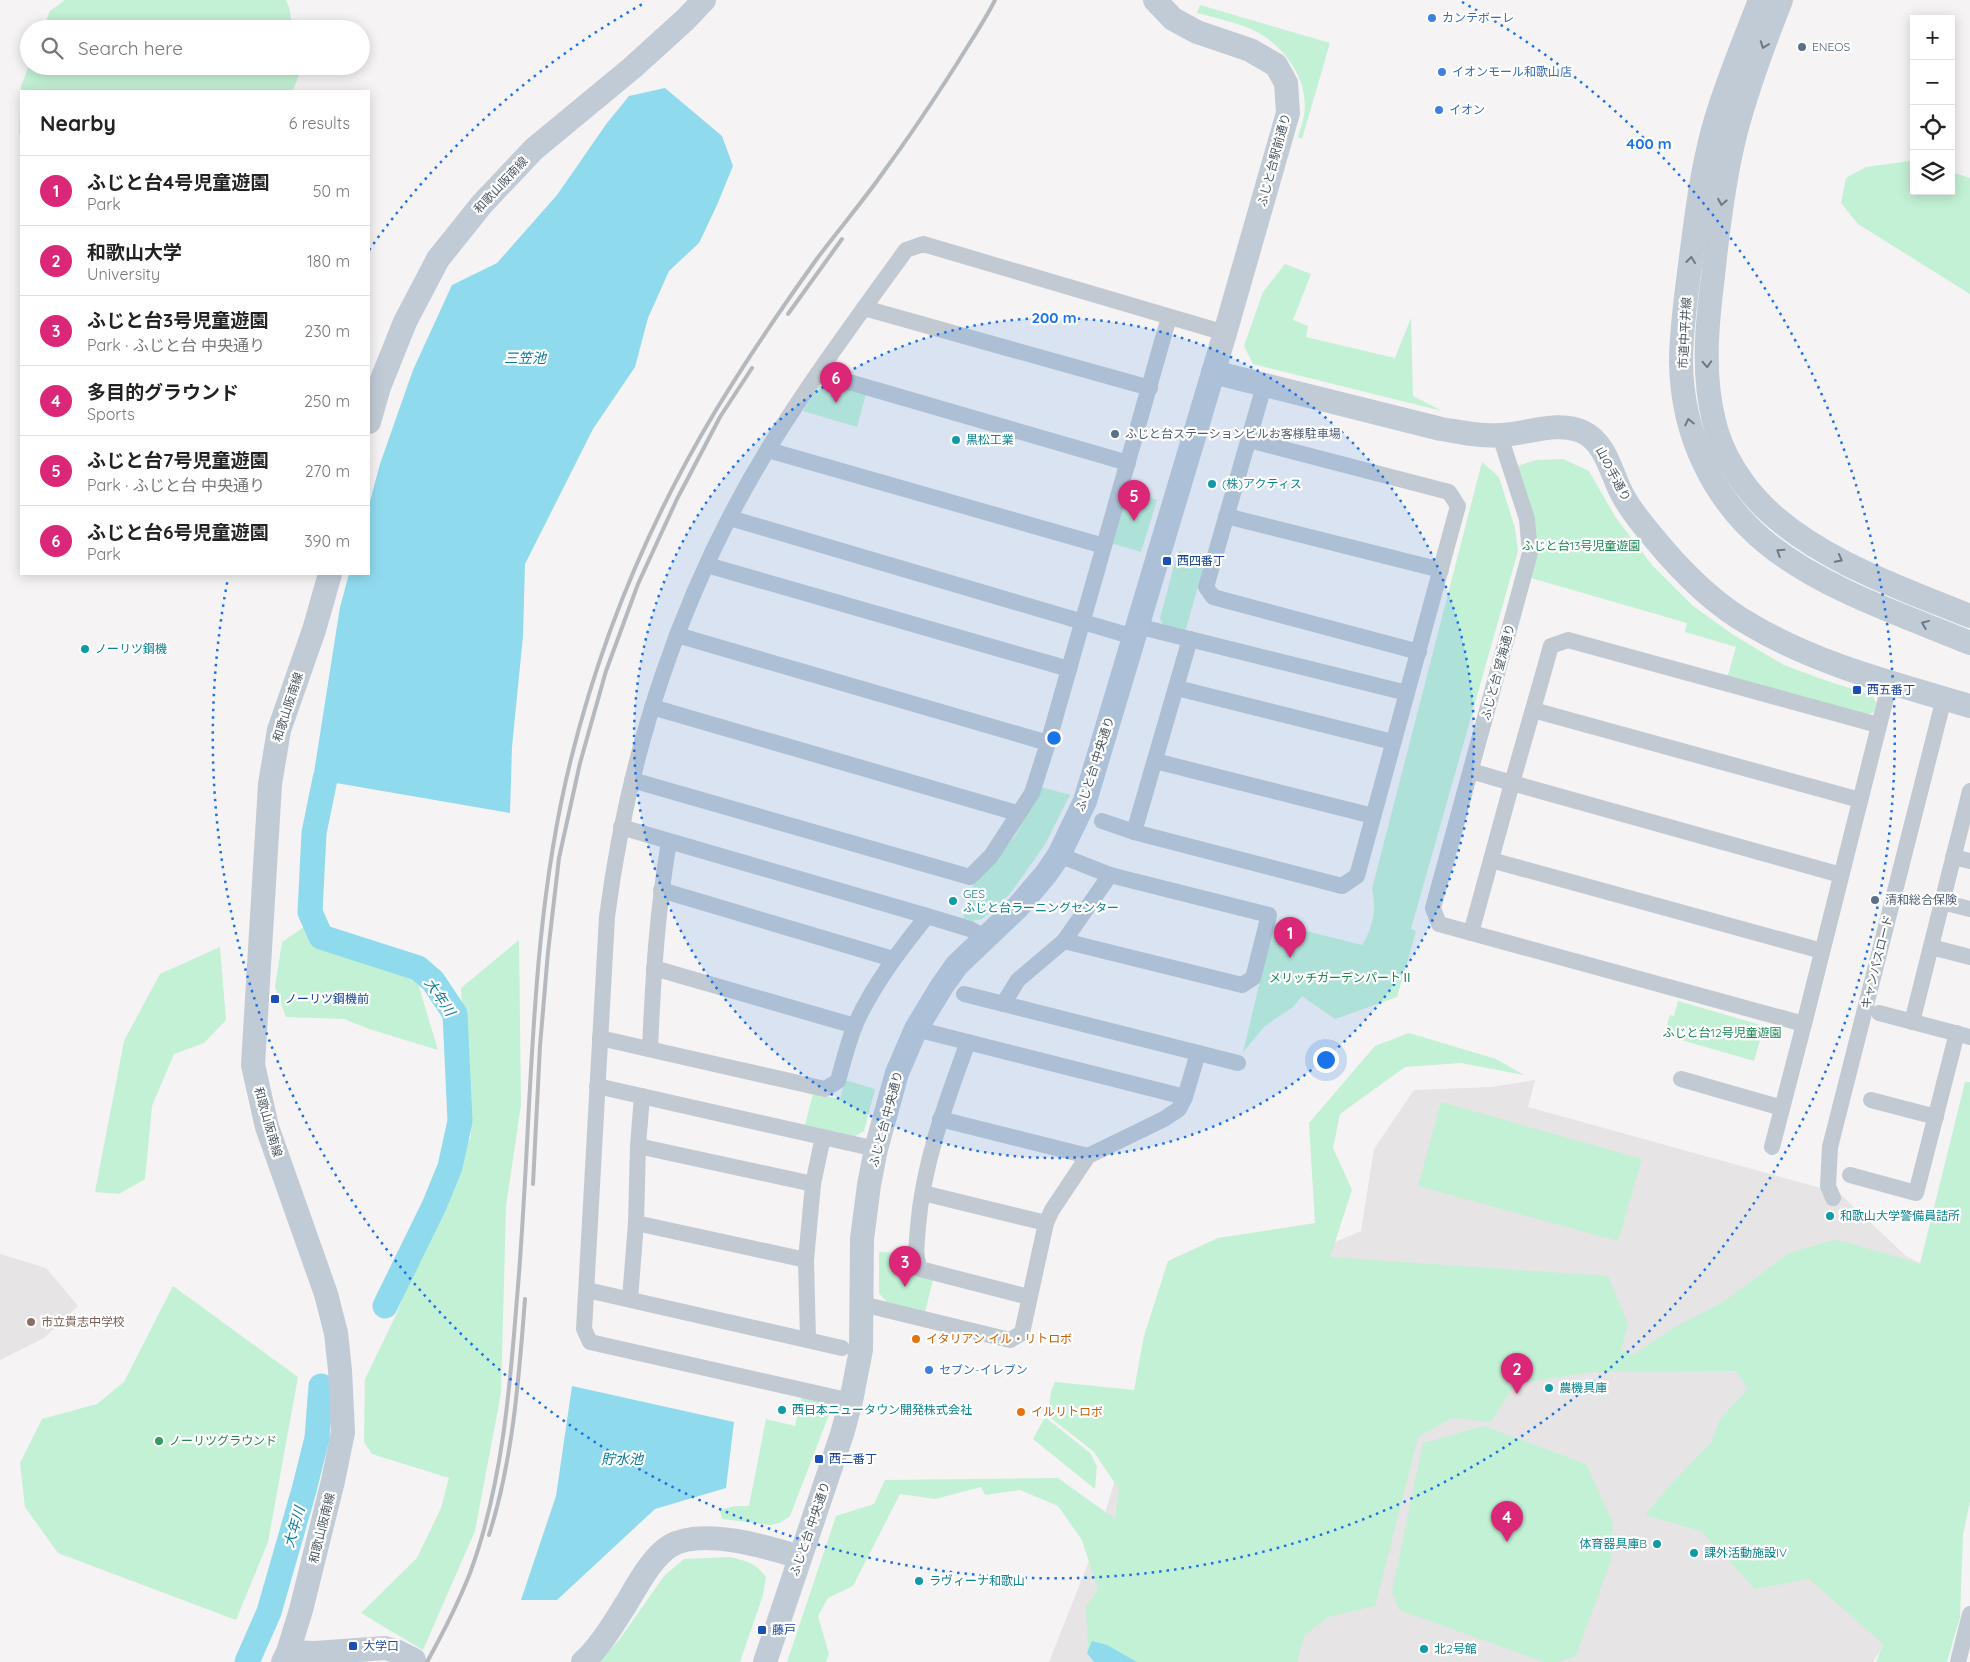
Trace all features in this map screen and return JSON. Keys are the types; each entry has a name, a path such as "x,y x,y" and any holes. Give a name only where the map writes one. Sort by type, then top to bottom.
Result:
{"street":[{"name":"和歌山阪南線","path":"370,419 379,388 405,322 438,259 482,204 534,150 632,68 704,0"},
{"name":"ふじと台駅前通り","path":"1155,0 1173,19 1197,32 1250,50 1276,65 1286,83 1288,113 1225,333"},
{"name":"市道中平井線","path":"1760,0 1724,91 1712,131 1703,174 1683,321 1681,363 1692,437 1706,468 1723,496 1744,522 1770,546 1803,568 1839,587 1970,643"},
{"name":"市道中平井線","path":"1781,0 1749,87 1739,123 1719,224 1707,322 1708,390 1714,422 1726,454 1742,482 1763,506 1788,528 1818,548 1852,566 1970,616"},
{"path":"851,1401 590,1342 584,1329 607,917 621,827 632,780 652,707 677,635 707,565 730,518 768,450 818,373 906,250 923,244 1225,333 1213,372"},
{"path":"864,308 1150,388"},
{"path":"632,780 970,877 991,856 1017,813 1032,793 1048,743 1169,317"},
{"name":"山の手通り","path":"1213,372 1441,429 1477,435 1500,436 1555,428 1570,428 1583,432 1600,445 1623,496 1652,536 1683,572 1717,601 1750,625 1800,650 1838,665 1970,706"},
{"name":"ふじと台 中央通り","path":"765,1662 842,1434 851,1401 862,1350 862,1239 869,1185 876,1149 897,1073 916,1029 942,986 952,972 1018,907 1059,855 1085,802 1213,372"},
{"path":"818,373 1128,463"},
{"path":"1264,386 1206,587 1213,597 1419,652"},
{"name":"ふじと台 望海通り","path":"1471,933 1439,924 1433,908 1530,553 1527,519 1500,436"},
{"path":"1102,822 1342,886 1357,876 1458,506 1449,492 1249,440"},
{"path":"768,450 1104,546"},
{"path":"1226,516 1441,570"},
{"path":"730,518 1082,623 1190,639 1407,692"},
{"path":"707,565 1068,669"},
{"name":"和歌山阪南線","path":"285,1657 301,1610 333,1481 343,1432 340,1370 336,1333 326,1294 267,1126 253,1065 270,784 278,730 314,630 330,575"},
{"path":"677,635 1048,743"},
{"path":"1134,832 1190,639"},
{"path":"1804,1024 1471,933 1551,646 1568,640 1878,725"},
{"path":"1772,1147 1890,682"},
{"path":"1177,688 1394,742"},
{"name":"キャンパスロード","path":"1833,1198 1828,1186 1830,1147 1944,698"},
{"path":"652,707 1017,813"},
{"path":"1533,710 1860,800"},
{"path":"1155,761 1373,816"},
{"path":"1470,771 1840,875"},
{"path":"1912,1022 1970,791"},
{"path":"621,827 970,929 986,938"},
{"path":"650,1049 654,968 661,890 669,842"},
{"path":"1059,855 1110,875 1269,916 1253,978 1242,985 1064,941"},
{"path":"1953,857 1970,861"},
{"path":"1490,860 1822,951"},
{"path":"1003,1004 1018,980 1064,941 1110,875"},
{"path":"661,890 893,959"},
{"path":"1942,902 1970,909"},
{"path":"600,1038 825,1089 838,1081 855,1026 893,959 927,916"},
{"path":"1930,947 1970,957"},
{"path":"654,968 855,1026"},
{"path":"964,994 1238,1063"},
{"path":"1850,1175 1916,1193 1936,1118 1964,1035 1879,1013"},
{"path":"916,1029 1185,1097"},
{"path":"968,1042 940,1119 930,1158 919,1213 916,1258 920,1269 1029,1297"},
{"path":"862,1304 1010,1340 1022,1333 1046,1223 1052,1210 1088,1156 1164,1119 1179,1109 1185,1097 1198,1053"},
{"path":"1681,1079 1782,1108"},
{"path":"597,1086 876,1149"},
{"path":"630,1299 636,1223 638,1146 642,1096"},
{"path":"1871,1100 1936,1118"},
{"path":"940,1119 1088,1156"},
{"path":"808,1339 806,1260 813,1184 823,1137"},
{"path":"638,1146 813,1184"},
{"path":"923,1193 1046,1223"},
{"path":"636,1223 806,1260"},
{"path":"587,1290 842,1348"},
{"path":"583,1662 590,1656 617,1619 657,1558 670,1546 688,1539 706,1538 750,1544 800,1557"},
{"path":"1963,1655 1970,1614"},
{"path":"285,1657 385,1648 414,1660"}],"shaded area":[{"path":"1535,1080 1528,1107 1839,1193 1906,1256 1932,1269 1884,1644 1873,1662 1049,1662 1097,1541 1159,1329 1286,1263 1361,1231 1374,1149 1414,1090 1491,1087"},
{"name":"市立貴志中学校","path":"0,1254 46,1268 78,1306 44,1338 0,1360"}],"green space":[{"path":"65,0 286,0 291,20 46,20 50,11"},
{"path":"1200,5 1330,43 1302,139 1298,137 1304,115 1303,89 1298,76 1284,54 1264,36 1253,30 1233,22 1197,13"},
{"path":"25,75 299,75 293,90 21,90"},
{"path":"1910,161 1910,195 1955,195 1955,173 1970,178 1970,294 1858,224 1841,203 1846,178 1866,167"},
{"path":"1285,264 1311,274 1293,320 1308,326 1306,337 1395,358 1411,318 1413,396 1442,411 1253,364 1244,346 1263,292"},
{"path":"829,384 866,394 857,427 803,411 818,387"},
{"name":"ふじと台13号児童遊園","path":"1563,459 1589,471 1616,518 1652,565 1693,606 1735,636 1784,665 1872,695 1876,703 1874,712 1865,716 1727,678 1736,647 1685,632 1687,623 1531,578 1536,533 1531,508 1517,466 1536,460"},
{"name":"メリッチガーデンパートⅡ","path":"1482,462 1499,477 1515,528 1518,551 1411,929 1416,931 1397,997 1335,1019 1302,996 1293,1007 1265,1026 1243,1052 1274,923 1362,945 1369,932 1374,911 1372,889"},
{"path":"1127,491 1157,500 1141,552 1111,543"},
{"path":"1178,551 1206,559 1185,632 1163,626 1160,618"},
{"path":"1041,787 1070,795 1044,846 1009,895 982,919 972,921 963,918 973,885 1015,836"},
{"path":"304,927 352,935 410,957 438,1050 369,1029 344,1019 286,1017 275,987 282,942"},
{"path":"519,940 521,1105 506,1206 501,1393 475,1531 423,1650 361,1613 417,1558 441,1508 449,1478 372,1454 364,1442 365,1379 396,1315 471,1136 461,988"},
{"path":"220,947 226,1020 204,1043 174,1054 152,1106 145,1179 119,1194 95,1192 124,1041 160,974"},
{"name":"ふじと台12号児童遊園","path":"1678,1001 1764,1026 1754,1061 1664,1035 1670,1015 1674,1016"},
{"path":"1409,1033 1496,1059 1524,1075 1461,1063 1405,1067 1340,1114 1333,1148 1352,1190 1330,1257 1608,1276 1628,1324 1621,1350 1633,1355 1673,1328 1723,1302 1789,1253 1833,1240 1843,1241 1920,1264 1965,1082 1970,1082 1970,1501 1963,1535 1960,1617 1947,1662 1876,1662 1883,1644 1809,1579 1755,1589 1701,1531 1645,1515 1671,1484 1711,1443 1720,1419 1748,1389 1736,1371 1592,1372 1515,1384 1491,1422 1452,1418 1418,1437 1375,1606 1328,1617 1304,1636 1297,1662 1097,1662 1088,1649 1086,1606 1098,1590 1082,1540 1058,1506 1020,1490 985,1495 981,1487 935,1499 900,1494 853,1586 828,1598 818,1616 829,1654 826,1662 787,1662 836,1516 874,1504 885,1480 1058,1478 1115,1519 1119,1489 1093,1451 1048,1416 1051,1392 1055,1382 1134,1390 1144,1336 1168,1261 1218,1238 1315,1223 1309,1123 1375,1046"},
{"path":"845,1080 875,1089 864,1131 855,1136 805,1125 813,1094 840,1099"},
{"path":"1441,1102 1642,1159 1618,1241 1418,1186"},
{"path":"879,1252 911,1253 910,1274 933,1280 925,1312 887,1302 879,1293"},
{"name":"ノーリツグラウンド","path":"173,1286 298,1377 268,1542 236,1620 58,1553 25,1507 20,1463 42,1419 97,1404 124,1382"},
{"path":"802,1397 825,1402 830,1412 790,1516 780,1523 770,1525 722,1519 720,1510 735,1506 749,1506 766,1419 795,1426"},
{"path":"1045,1417 1090,1453 1097,1466 1095,1489 1033,1439"},
{"path":"1484,1426 1586,1464 1613,1523 1611,1560 1576,1656 1558,1662 1544,1662 1399,1610 1392,1591 1423,1443"},
{"path":"730,1557 746,1561 766,1577 763,1595 740,1662 599,1662 619,1640 664,1576 684,1559"}],"water":[{"name":"三笠池","path":"665,88 722,136 733,166 699,243 669,271 648,318 635,367 593,429 525,564 523,636 512,747 510,813 313,779 340,607 349,575 370,575 370,501 380,464 413,370 452,285 497,263 557,195 607,123 629,96"},
{"name":"貯水池","path":"572,1386 734,1422 726,1488 655,1509 557,1600 521,1600 556,1496"},
{"path":"1092,1641 1107,1645 1137,1662 1094,1662 1087,1653"}],"waterway":[{"name":"大年川","path":"325,779 314,833 310,912 321,937 418,968 433,981 455,1014 460,1121 450,1167 434,1206 385,1306"},
{"name":"大年川","path":"247,1662 269,1612 304,1490 317,1438 321,1386"}],"railway":[{"path":"427,1662 450,1618 470,1573 490,1506 503,1437 514,1332 534,1027 546,892 557,825 571,759 597,669 630,580 649,536 692,451 716,410 803,278 870,191 914,128 958,62 995,0"},
{"path":"788,314 842,239"},
{"path":"533,1184 540,1046 548,952 559,858 580,763 606,671 638,584 677,499 720,417 752,368"},
{"path":"489,1535 504,1477 514,1418 525,1299"}],"place":[{"name":"カンテボーレ","path":"1432,18"},
{"name":"ENEOS","path":"1802,47"},
{"name":"イオンモール和歌山店","path":"1442,72"},
{"name":"イオン","path":"1439,110"},
{"name":"ふじと台6号児童遊園","path":"836,403"},
{"name":"ふじと台ステーションビルお客様駐車場","path":"1115,434"},
{"name":"黒松工業","path":"956,440"},
{"name":"(株)アクティス","path":"1212,484"},
{"name":"ふじと台7号児童遊園","path":"1134,521"},
{"name":"西四番丁","path":"1167,561"},
{"name":"ノーリツ鋼機","path":"85,649"},
{"name":"西五番丁","path":"1857,690"},
{"name":"清和総合保険","path":"1875,900"},
{"name":"GES ふじと台ラーニングセンター","path":"953,901"},
{"name":"ふじと台4号児童遊園","path":"1290,958"},
{"name":"ノーリツ鋼機前","path":"275,999"},
{"name":"和歌山大学警備員詰所","path":"1830,1216"},
{"name":"ふじと台3号児童遊園","path":"905,1287"},
{"name":"市立貴志中学校","path":"31,1322"},
{"name":"イタリアン イル・リトロボ","path":"916,1339"},
{"name":"セブン-イレブン","path":"929,1370"},
{"name":"農機具庫","path":"1549,1388"},
{"name":"和歌山大学","path":"1517,1394"},
{"name":"西日本ニュータウン開発株式会社","path":"782,1410"},
{"name":"イルリトロボ","path":"1021,1412"},
{"name":"ノーリツグラウンド","path":"159,1441"},
{"name":"西二番丁","path":"819,1459"},
{"name":"多目的グラウンド","path":"1507,1542"},
{"name":"体育器具庫B","path":"1657,1544"},
{"name":"課外活動施設IV","path":"1694,1553"},
{"name":"ラヴィーナ和歌山","path":"919,1581"},
{"name":"藤戸","path":"762,1630"},
{"name":"大学口","path":"353,1646"},
{"name":"北2号館","path":"1424,1649"}]}
